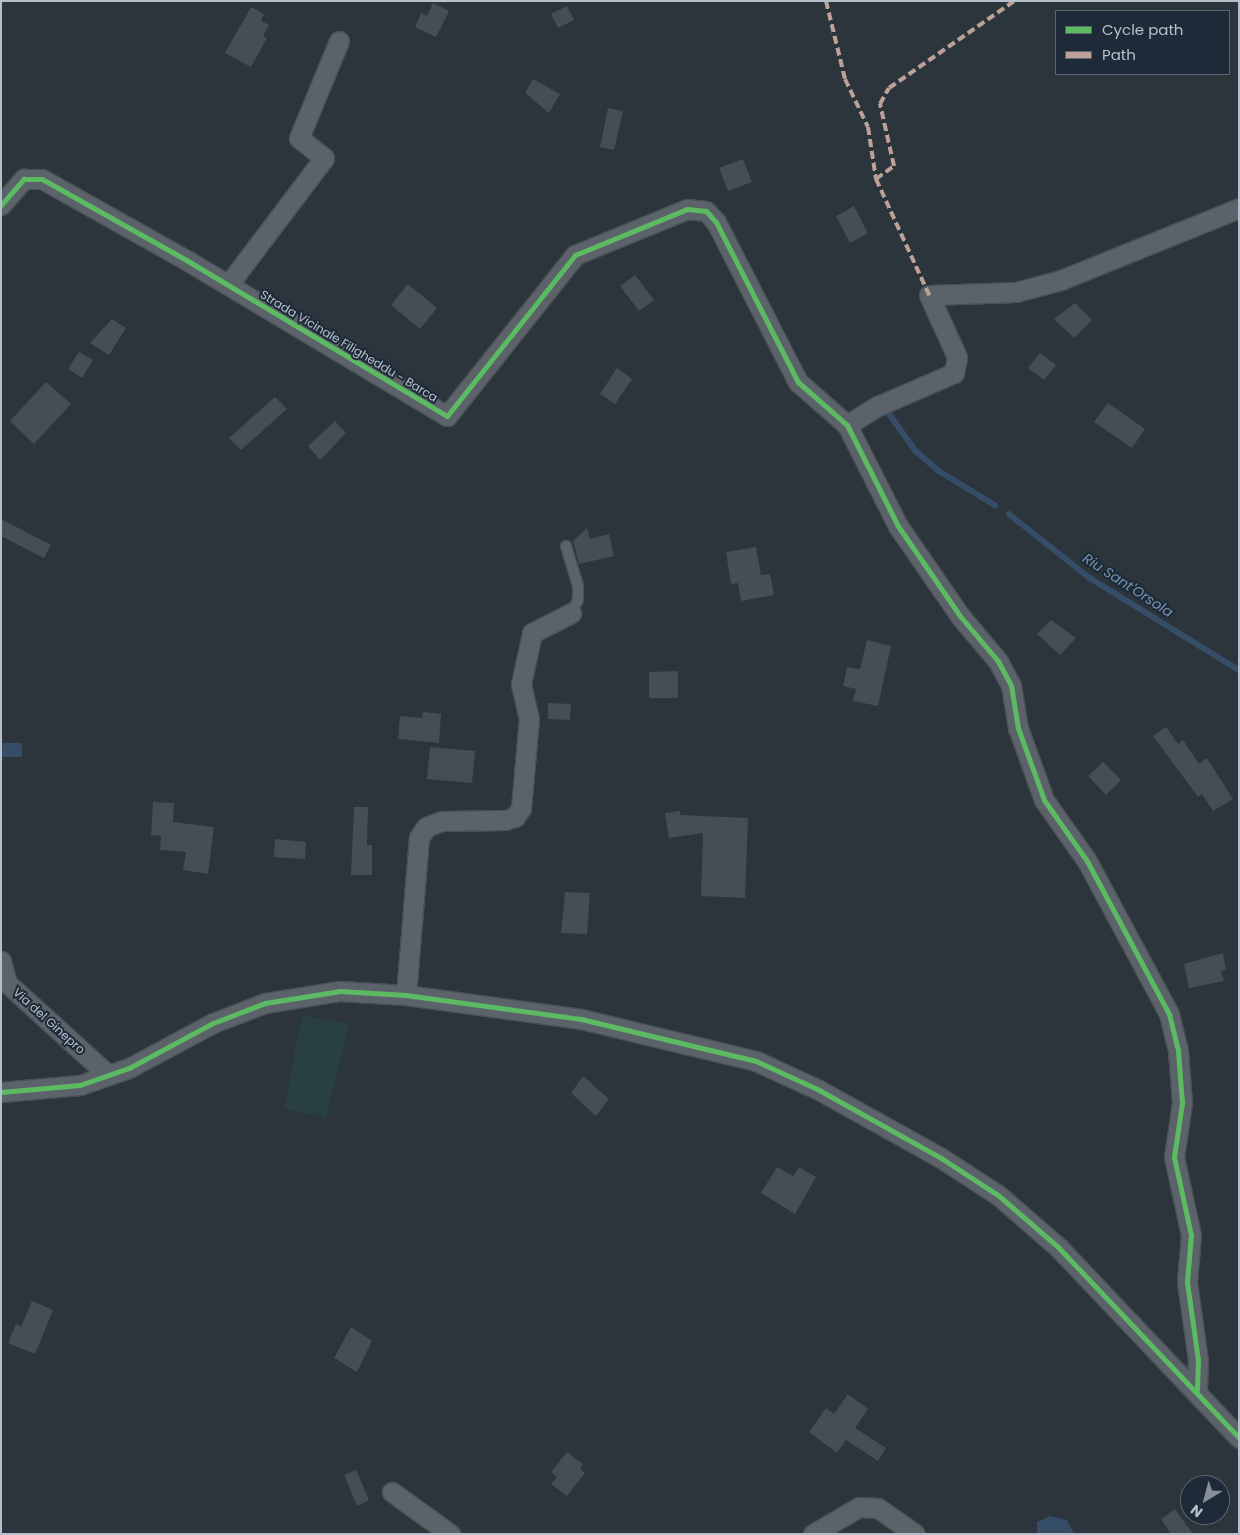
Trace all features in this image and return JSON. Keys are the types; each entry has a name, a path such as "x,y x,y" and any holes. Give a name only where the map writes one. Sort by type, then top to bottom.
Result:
{"street":[{"path":"228,284 324,158 299,138 339,41"},
{"name":"Strada Vicinale Filigheddu - Barca","path":"1,205 24,179 42,179 228,284 446,416 576,255 687,209 706,211 716,222 798,382 847,425 898,526 960,616 998,661 1011,685 1018,728 1044,800 1087,861 1169,1014 1178,1051 1182,1103 1174,1157 1191,1235 1187,1282 1198,1360 1197,1390"},
{"path":"847,425 878,406 954,373 957,358 929,295 1016,292 1061,280 1239,208"},
{"path":"406,995 419,838 426,827 442,822 505,820 514,818 521,808 529,719 521,684 532,633 571,613"},
{"name":"Via del Ginepro","path":"1,961 7,983 107,1074"},
{"path":"3,1096 80,1085 107,1074 129,1068 213,1023 264,1003 340,990 406,995 581,1019 756,1061 819,1090 942,1158 998,1195 1058,1246 1197,1390 1239,1438"},
{"path":"392,1492 450,1534"},
{"path":"813,1534 859,1507 878,1508 915,1534"}],"lane":[{"path":"566,546 578,586 578,600 571,613"}],"green space":[{"path":"302,1015 350,1024 326,1117 284,1109"}],"water":[{"path":"1,743 22,743 22,757 1,757"},
{"path":"1050,1516 1067,1520 1074,1534 1037,1533 1037,1522"}],"building":[{"path":"433,3 449,11 436,37 415,27 421,13 427,16"},
{"path":"567,6 574,20 558,28 551,14"},
{"path":"251,7 264,14 261,21 269,25 263,36 267,38 251,67 225,53"},
{"path":"533,79 560,94 549,113 525,93"},
{"path":"608,108 623,111 614,150 600,147"},
{"path":"743,159 752,182 728,191 719,168"},
{"path":"854,206 868,233 850,243 836,216"},
{"path":"635,275 654,300 639,311 620,286"},
{"path":"408,284 437,308 420,329 391,305"},
{"path":"1075,303 1092,320 1074,338 1054,319"},
{"path":"112,319 126,328 109,355 90,343"},
{"path":"79,352 93,360 82,378 68,369"},
{"path":"1040,353 1056,365 1044,380 1028,368"},
{"path":"617,368 632,379 615,404 600,394"},
{"path":"46,382 71,404 34,444 10,421"},
{"path":"275,397 287,409 241,450 229,438"},
{"path":"1108,403 1145,429 1132,448 1094,422"},
{"path":"335,421 346,433 320,460 308,446"},
{"path":"1,519 51,545 44,558 1,536"},
{"path":"587,528 590,539 609,534 614,556 579,564 573,541"},
{"path":"756,547 761,575 770,574 774,595 741,601 738,583 731,584 726,552"},
{"path":"1051,620 1076,638 1060,655 1037,634"},
{"path":"867,640 891,646 878,706 853,701 856,689 843,686 847,667 860,669"},
{"path":"678,671 678,698 649,698 649,672"},
{"path":"548,703 571,704 570,720 548,719"},
{"path":"423,712 441,714 439,743 398,739 400,716 422,718"},
{"path":"1166,727 1178,744 1183,740 1199,764 1207,758 1233,799 1213,811 1202,794 1198,797 1153,736"},
{"path":"430,747 475,751 472,783 427,779"},
{"path":"1103,762 1121,780 1106,795 1088,776"},
{"path":"153,802 174,803 173,822 214,827 208,874 183,870 186,852 160,850 161,836 151,835"},
{"path":"354,807 368,807 367,845 372,845 372,875 351,875"},
{"path":"680,811 680,815 748,818 745,898 701,896 703,833 669,838 665,813"},
{"path":"275,839 306,842 305,859 274,857"},
{"path":"565,892 590,893 587,934 561,933"},
{"path":"1223,953 1226,970 1221,971 1224,981 1189,988 1184,964"},
{"path":"583,1076 609,1099 596,1116 571,1093"},
{"path":"777,1167 793,1176 799,1167 816,1177 795,1214 761,1193"},
{"path":"32,1301 53,1310 35,1354 8,1343 16,1324 21,1327"},
{"path":"351,1327 372,1341 357,1372 334,1358"},
{"path":"848,1394 868,1409 855,1428 886,1448 878,1461 846,1440 837,1453 809,1432 826,1408 834,1414"},
{"path":"567,1452 583,1464 580,1469 585,1473 567,1496 551,1484 557,1477 551,1472"},
{"path":"356,1470 369,1500 357,1506 344,1475"},
{"path":"1175,1509 1180,1516 1180,1525 1187,1525 1193,1534 1171,1534 1161,1519"}],"waterway":[{"name":"Riu Sant'Orsola","path":"886,409 916,451 939,471 995,505"},
{"name":"Riu Sant'Orsola","path":"1009,514 1090,578 1239,670"}],"marked path":[{"path":"826,1 845,79 868,127 876,179 929,295"},
{"path":"876,179 894,166 880,104 889,88 1014,1"}],"cycle path":[{"path":"1,205 24,179 42,179 188,261 447,416 575,255 687,209 706,211 716,222 798,382 847,425 898,526 960,616 998,661 1011,685 1018,728 1044,800 1087,861 1169,1014 1178,1051 1182,1103 1174,1157 1191,1235 1187,1282 1198,1360 1197,1390"},
{"path":"1,1092 80,1085 129,1068 213,1023 265,1003 340,991 406,995 581,1019 756,1061 819,1090 941,1158 998,1195 1058,1247 1239,1438"}]}
